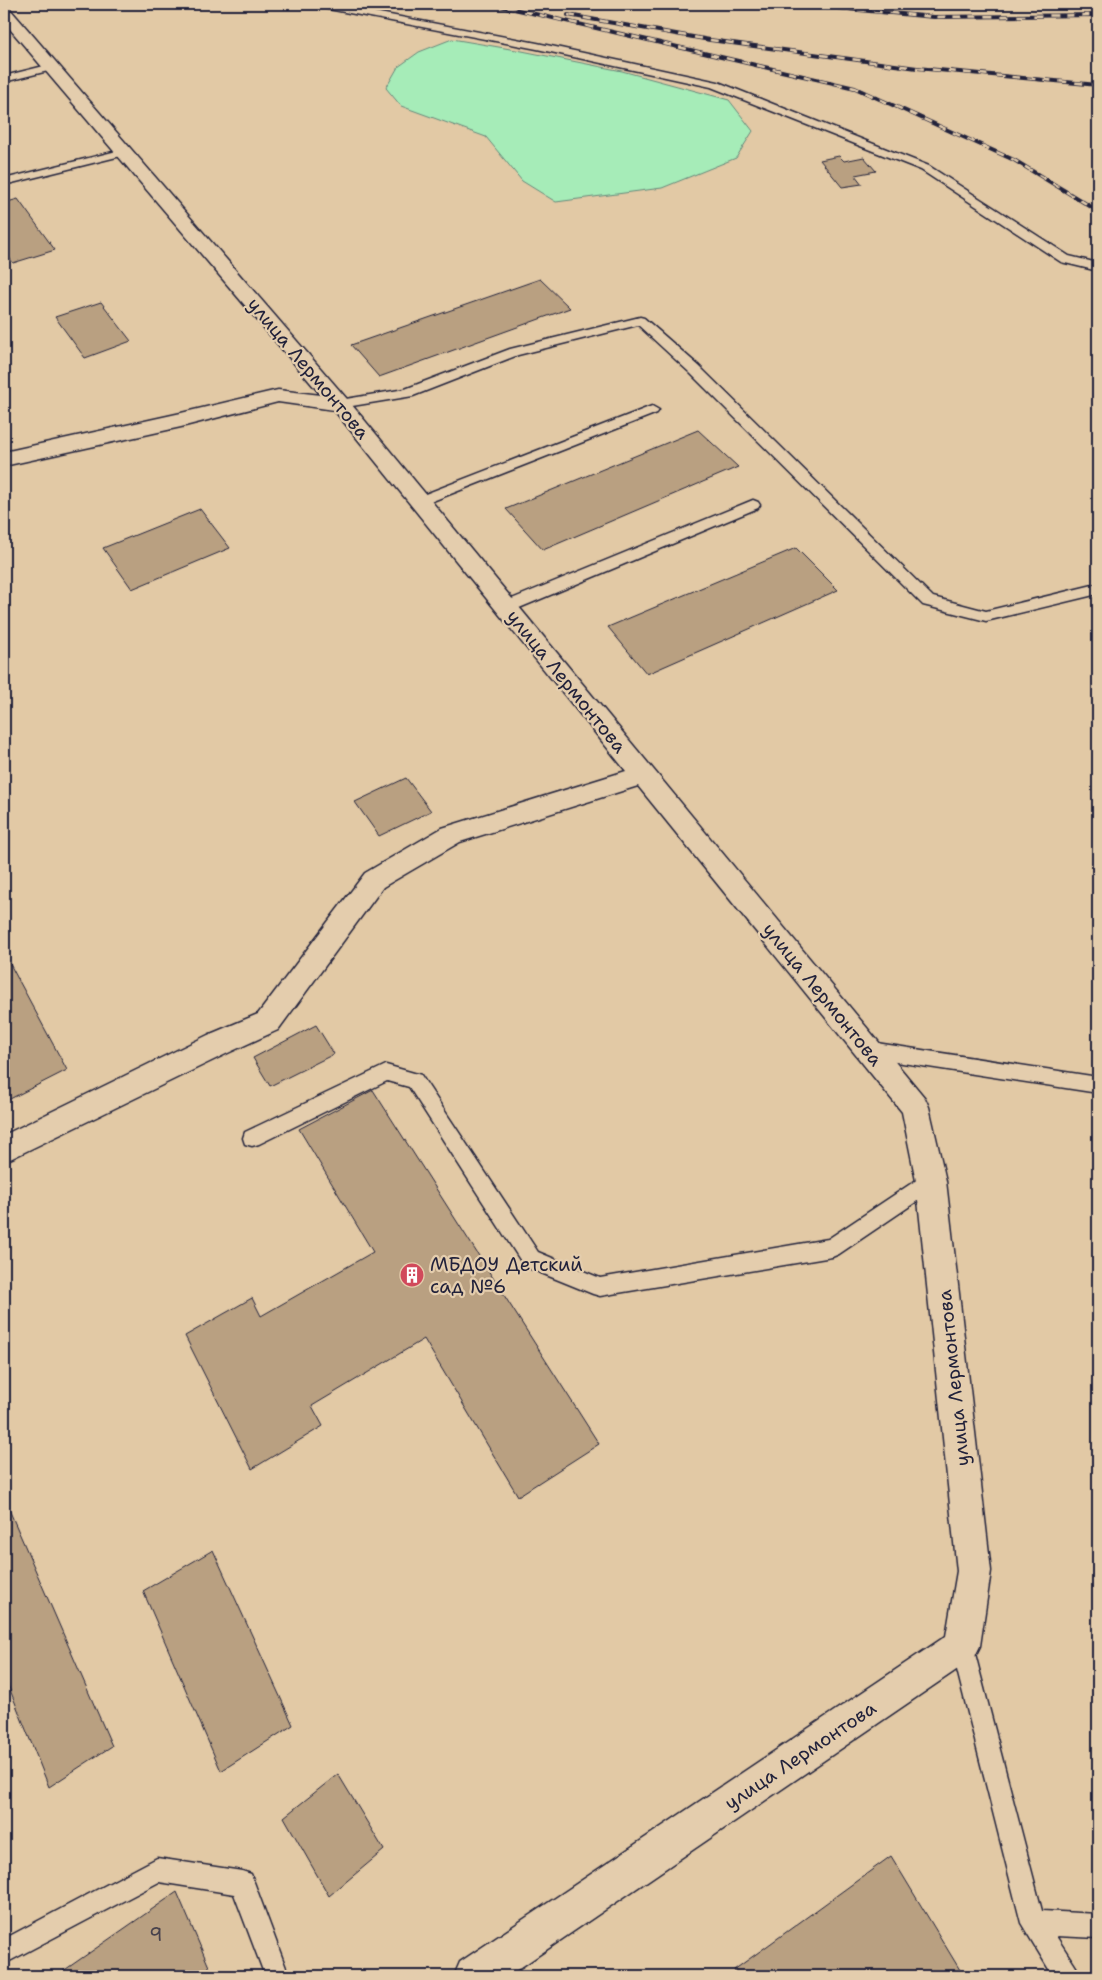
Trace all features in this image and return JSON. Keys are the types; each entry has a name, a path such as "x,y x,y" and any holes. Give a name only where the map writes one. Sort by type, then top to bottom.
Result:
{"street":[{"name":"улица Лермонтова","path":"4,12 340,404 915,1106 931,1181 974,1571 962,1646 474,1976"},
{"path":"4,459 278,396 340,404"},
{"path":"4,1149 218,1044 268,1022 374,880 451,835 644,775"}],"lane":[{"path":"318,4 537,46 714,84 925,168 1065,259 1098,267"},
{"path":"4,79 52,67"},
{"path":"4,182 125,152"},
{"path":"340,404 408,393 514,352 640,321 694,369 928,602 986,616 1097,589"},
{"path":"420,501 652,410"},
{"path":"507,607 753,505"},
{"path":"870,1050 1098,1085"},
{"path":"252,1138 386,1073 415,1081 531,1259 600,1286 832,1248 931,1181"},
{"path":"962,1646 1033,1923 1067,1976"},
{"path":"4,1952 157,1870 242,1883 278,1976"},
{"path":"1033,1923 1098,1926"}],"green space":[{"path":"452,39 622,71 729,100 753,131 736,158 662,188 556,202 522,181 486,137 401,106 386,88 398,67 419,52"}],"building":[{"path":"839,156 844,161 864,157 876,171 855,175 862,184 842,187 820,160"},
{"path":"18,199 55,250 13,263 4,250 4,203"},
{"path":"540,279 570,308 379,377 351,345"},
{"path":"101,302 131,341 85,358 55,317"},
{"path":"698,430 738,467 543,550 506,509"},
{"path":"200,509 230,548 132,589 103,548"},
{"path":"796,548 838,590 647,674 608,627"},
{"path":"406,778 431,811 379,836 355,802"},
{"path":"4,953 67,1070 4,1102"},
{"path":"316,1025 334,1054 270,1086 253,1058"},
{"name":"МБДОУ Детский сад №6","path":"373,1090 599,1444 518,1496 424,1339 312,1406 323,1426 252,1469 185,1336 252,1298 261,1316 373,1252 299,1129"},
{"path":"4,1498 112,1746 49,1787 4,1675"},
{"path":"213,1550 293,1725 221,1771 143,1591"},
{"path":"338,1774 384,1850 329,1896 284,1817"},
{"path":"891,1856 963,1975 738,1976 734,1970"},
{"path":"177,1892 213,1976 56,1976"}],"railway":[{"path":"492,4 855,88 1014,160 1098,211"},
{"path":"794,4 934,17 1098,15"},
{"path":"568,15 710,40 917,68 1098,85"}],"place":[{"name":"МБДОУ Детский сад №6","path":"412,1275"}]}
